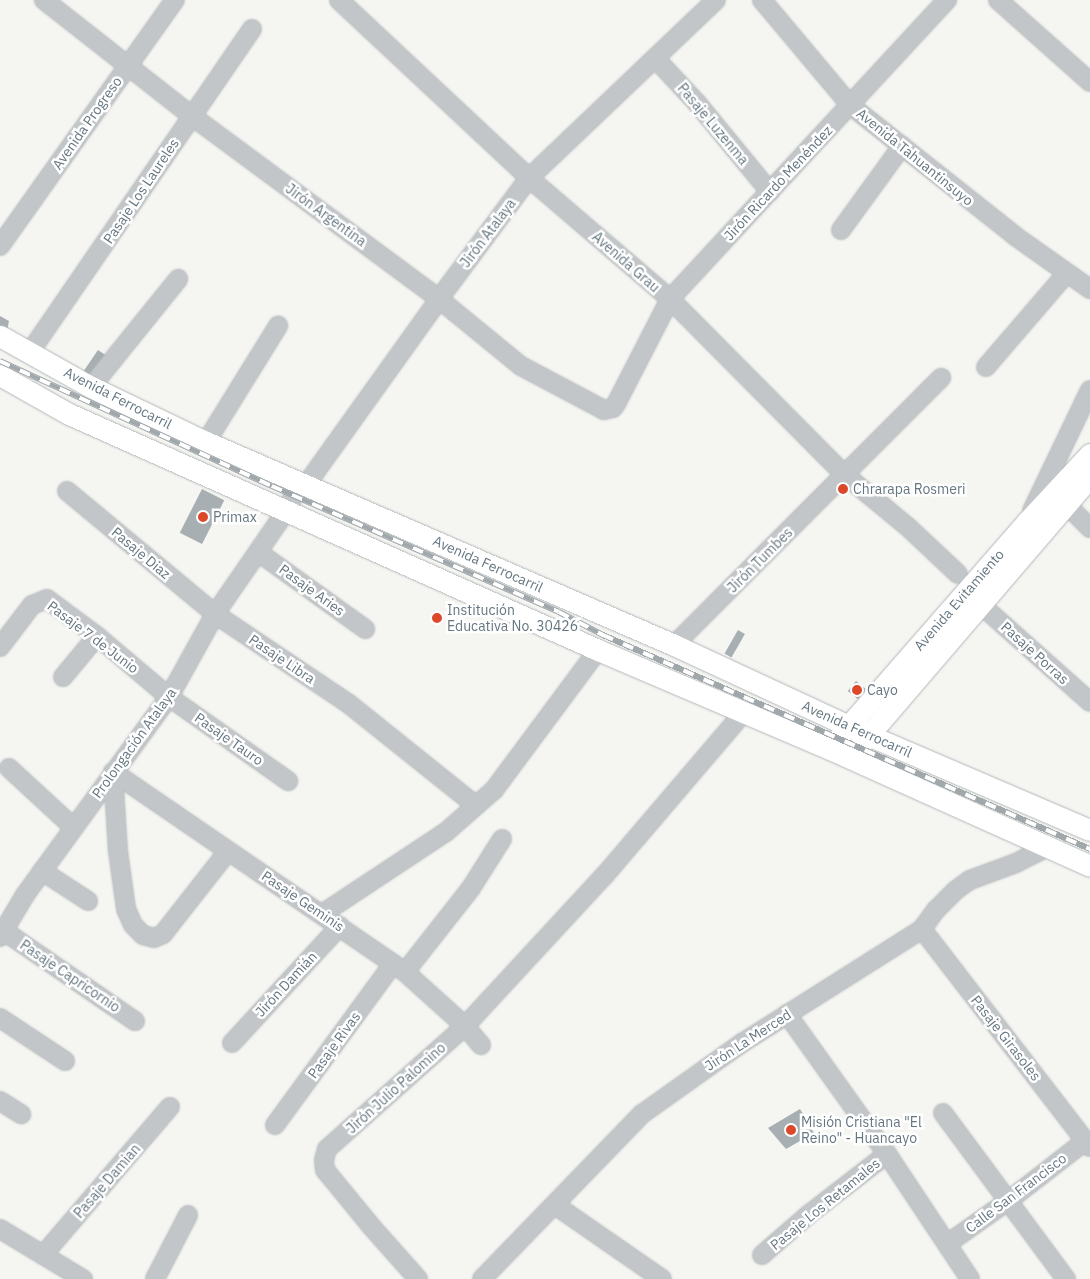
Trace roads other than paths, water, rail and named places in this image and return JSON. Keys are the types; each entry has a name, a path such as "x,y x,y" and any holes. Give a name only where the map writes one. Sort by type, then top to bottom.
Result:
{"main road":[{"name":"Avenida Ferrocarril","path":"0,336 91,386 206,442 295,497 598,650 839,753 1090,866"},
{"name":"Avenida Ferrocarril","path":"0,375 68,414 295,497 674,645 858,730 1088,827"},
{"name":"Avenida Evitamiento","path":"839,753 1026,523 1090,454"},
{"name":"Avenida Evitamiento","path":"858,730 980,604 1090,477"}],"street":[{"name":"Jirón Argentina","path":"44,0 192,116 439,299 521,366 598,409 613,408 616,404"},
{"name":"Avenida Progreso","path":"0,246 175,0"},
{"name":"Avenida Grau","path":"339,0 529,178 670,299 845,475 909,528 958,574"},
{"name":"Jirón Atalaya","path":"295,497 529,178 716,0"},
{"name":"Avenida Tahuantinsuyo","path":"762,0 850,105 1066,274 1090,289"},
{"name":"Jirón Ricardo Menéndez","path":"616,404 670,299 947,0"},
{"path":"998,0 1090,82"},
{"name":"Pasaje Los Laureles","path":"30,352 252,29"},
{"name":"Pasaje Luzenma","path":"655,58 697,103 770,192"},
{"path":"841,230 902,146"},
{"path":"986,367 1066,274"},
{"path":"91,386 178,280"},
{"path":"206,442 278,326"},
{"name":"Jirón Tumbes","path":"674,645 941,378"},
{"path":"1026,523 1090,390"},
{"name":"Pasaje Diaz","path":"67,491 215,614"},
{"name":"Prolongación Atalaya","path":"2,934 25,894 169,697 215,614 295,497"},
{"path":"1066,504 1090,528"},
{"name":"Pasaje Aries","path":"258,552 365,629"},
{"name":"Pasaje 7 de Junio","path":"0,647 32,605 47,599 97,636 169,697"},
{"name":"Pasaje Porras","path":"980,604 1090,702"},
{"name":"Pasaje Libra","path":"215,614 349,704 475,805"},
{"path":"63,677 97,636"},
{"path":"322,914 446,832 494,790 598,650"},
{"name":"Pasaje Tauro","path":"169,697 288,782"},
{"name":"Jirón Julio Palomino","path":"418,1279 325,1170 324,1160 327,1149 464,1026 604,876 744,712"},
{"path":"10,768 74,828"},
{"path":"113,772 118,851 126,909 133,925 143,935 154,938 163,934 228,850"},
{"name":"Pasaje Geminis","path":"113,772 399,968 464,1026 481,1045"},
{"name":"Pasaje Rivas","path":"275,1126 399,968 471,888 502,839"},
{"name":"Jirón La Merced","path":"482,1279 642,1114 742,1043 922,929 936,910 970,880 1016,864 1047,847"},
{"path":"42,871 88,901"},
{"name":"Jirón Damián","path":"232,1042 340,926"},
{"name":"Pasaje Girasoles","path":"922,929 1088,1144"},
{"name":"Pasaje Capricornio","path":"2,934 135,1021"},
{"name":"Pasaje Los Retamales","path":"787,1014 870,1128 970,1279"},
{"path":"0,1018 65,1062"},
{"path":"0,1101 21,1114"},
{"name":"Pasaje Damian","path":"43,1255 170,1107"},
{"path":"942,1113 1066,1279"},
{"name":"Calle San Francisco","path":"947,1244 1088,1144"},
{"name":"Pasaje Los Retamales","path":"762,1255 808,1215 887,1154"},
{"path":"555,1205 662,1279"},
{"path":"155,1279 188,1215"},
{"path":"0,1229 84,1279"}],"railway":[{"path":"0,361 272,486 559,612 603,635 1090,849"}],"place":[{"name":"Chrarapa Rosmeri","path":"843,489"},
{"name":"Primax","path":"203,517"},
{"name":"Institución Educativa No. 30426","path":"437,618"},
{"name":"Cayo","path":"857,690"},
{"name":"Misión Cristiana \"El Reino\" - Huancayo","path":"791,1130"}]}
